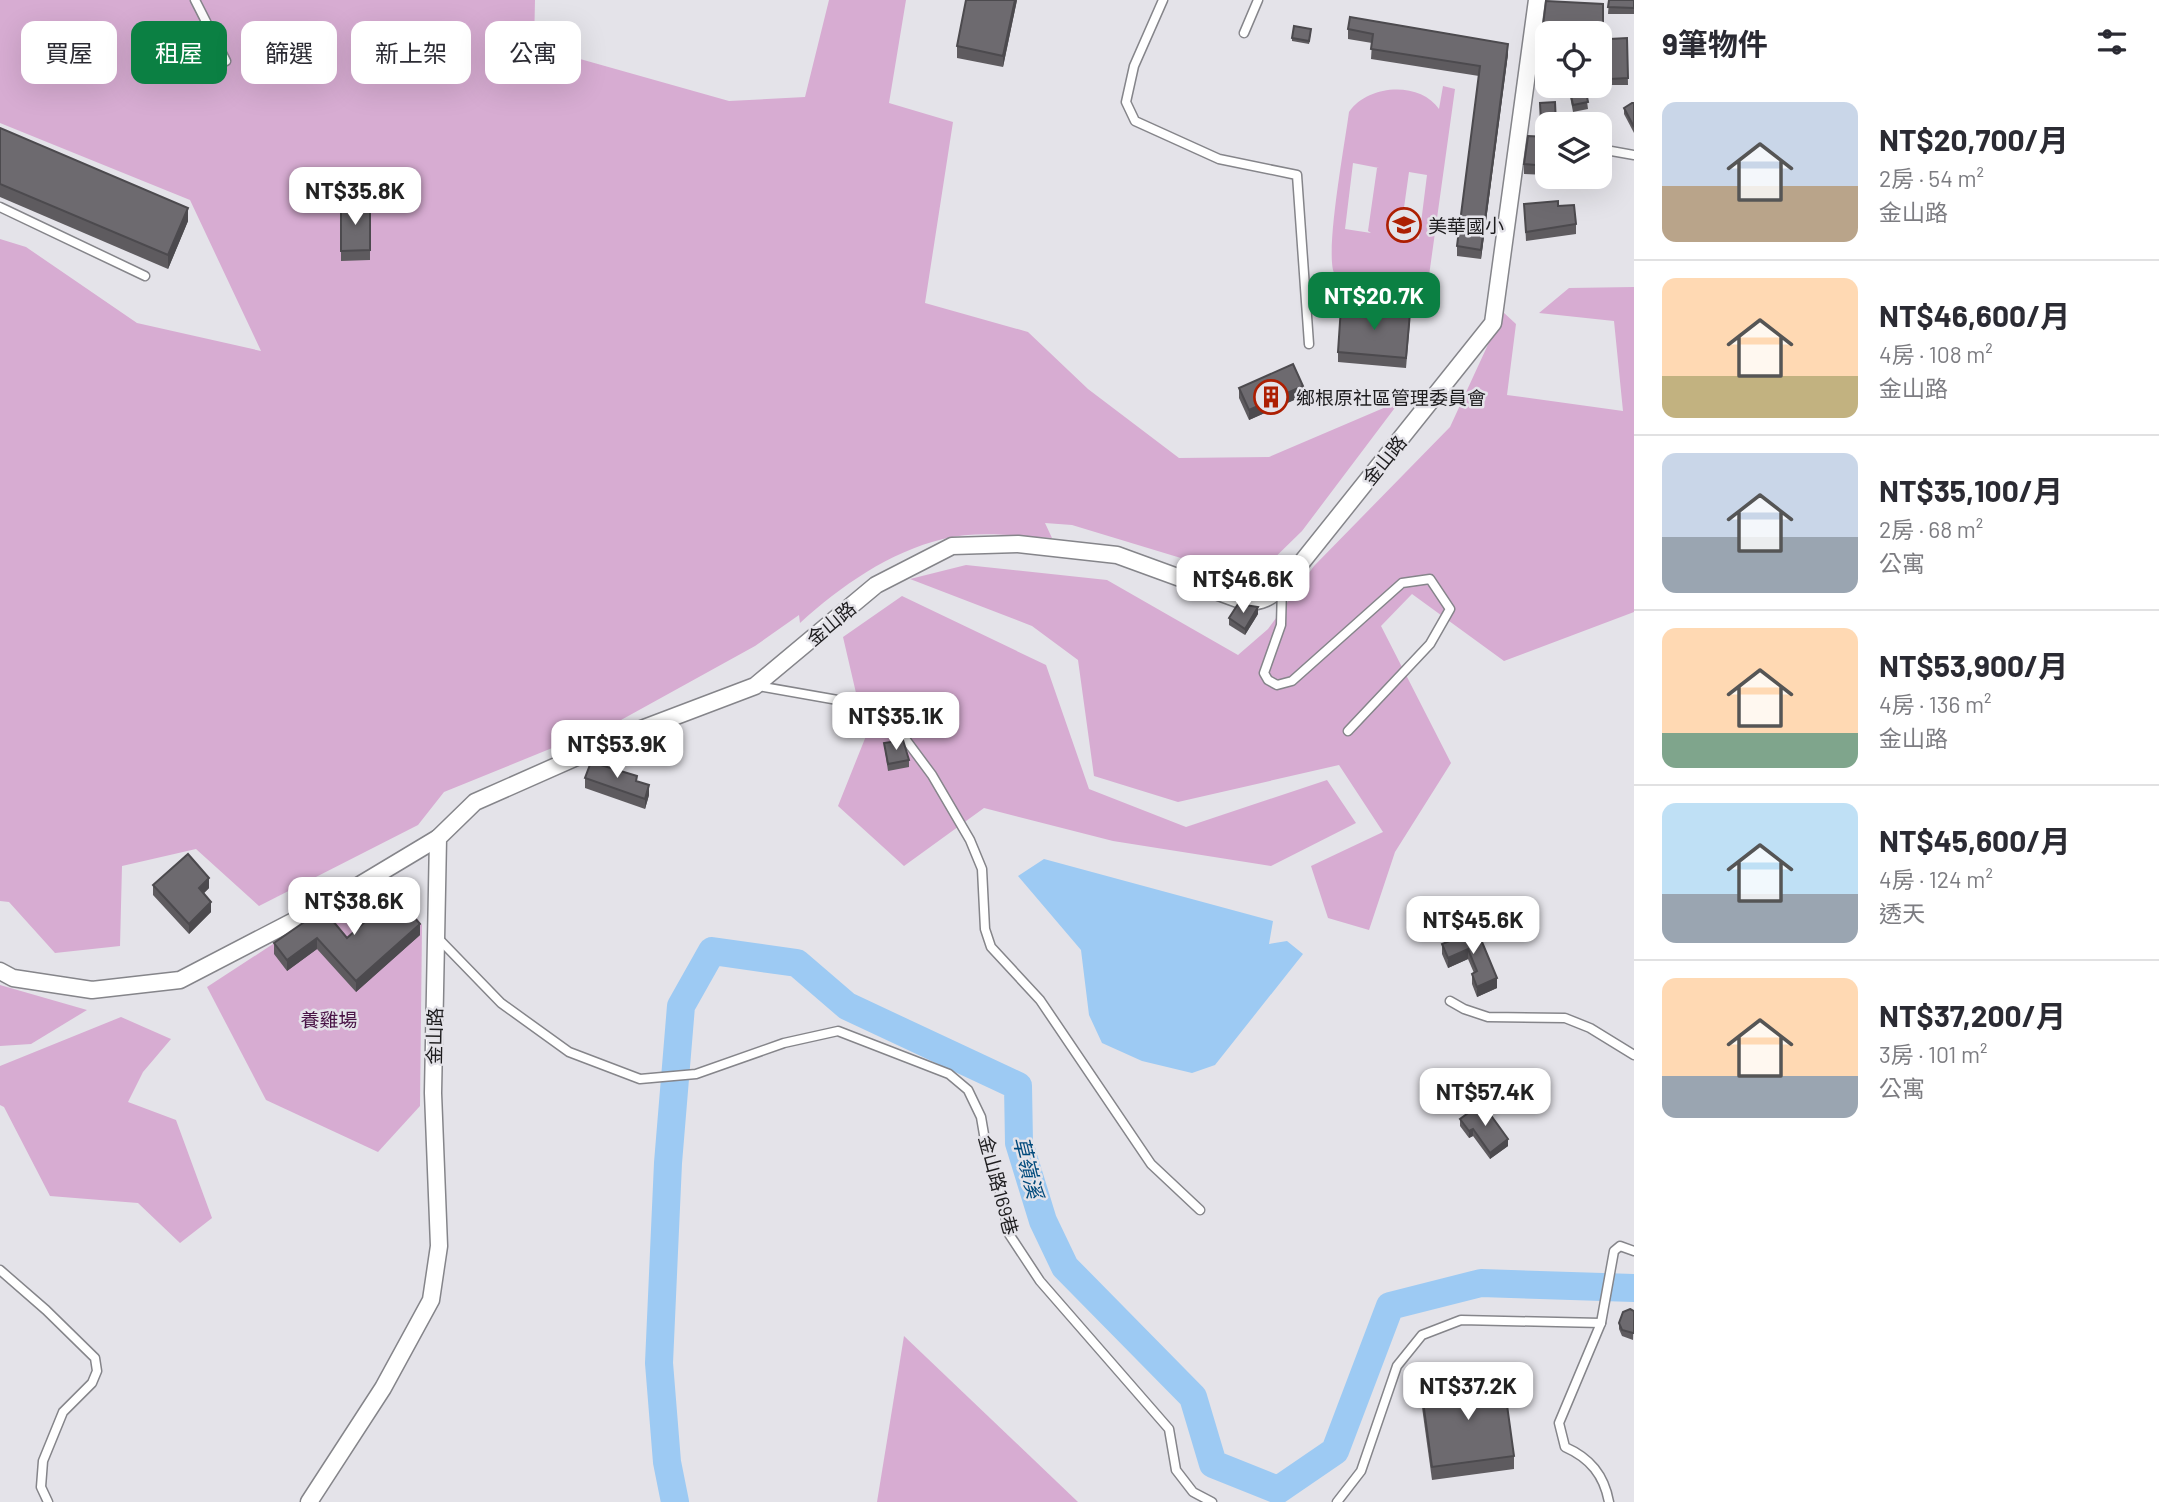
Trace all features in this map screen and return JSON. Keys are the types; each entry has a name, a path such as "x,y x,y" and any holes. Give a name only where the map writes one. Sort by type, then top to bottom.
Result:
{"street":[{"name":"金山路","path":"309,1502 383,1388 431,1300 439,1246 433,1093 438,838 475,803 631,733 755,686 876,585 951,547 1018,544 1117,555 1246,601 1260,602 1282,587 1493,323 1527,137 1537,0"},
{"path":"0,971 13,978 92,990 180,980 338,898 438,838"}],"lane":[{"path":"195,0 206,21"},
{"path":"1164,0 1133,66 1126,102 1135,121 1219,159 1297,175 1309,344"},
{"path":"1244,33 1258,0"},
{"path":"1612,152 1634,158"},
{"path":"0,207 145,276"},
{"path":"1282,587 1281,625 1264,673 1268,680 1277,685 1292,681 1402,583 1430,579 1450,609 1430,644 1348,731"},
{"path":"755,686 849,702 864,708 906,740 932,775 974,849 982,869 985,929 991,947 1040,1000 1151,1164 1200,1210"},
{"name":"金山路169巷","path":"435,935 501,1003 569,1052 640,1079 696,1074 785,1043 838,1031 949,1074 968,1090 981,1117 987,1152 998,1182 1009,1234 1040,1281 1169,1429 1176,1470 1193,1492 1212,1502"},
{"path":"1450,1001 1488,1017 1565,1018 1590,1028 1634,1055"},
{"path":"1609,1502 1606,1486 1595,1468 1582,1455 1565,1447 1559,1423 1601,1323 1611,1259 1619,1247 1634,1251"},
{"path":"0,1270 95,1358 97,1371 92,1383 63,1412 43,1461 41,1487 48,1502"},
{"path":"1337,1502 1361,1471 1397,1366 1422,1335 1461,1320 1601,1323"}],"green space":[{"path":"0,0 535,0 535,21 485,21 485,84 581,84 581,59 729,101 805,97 829,0 906,0 889,103 953,122 925,303 1028,332 1088,389 1179,458 1269,457 1400,401 1302,531 1262,570 1227,572 1072,525 1045,523 1052,538 969,535 923,545 867,572 832,596 800,623 799,615 755,646 621,720 444,792 418,825 259,906 196,849 122,866 120,946 55,953 9,902 0,901 0,239 26,247 137,323 261,351 190,200 0,123"},
{"path":"1443,86 1455,89 1427,290 1411,291 1374,301 1360,298 1339,283 1332,261 1334,220 1349,112 1368,96 1394,90 1420,94 1439,109","holes":["1353,163 1379,168 1368,231 1371,233 1345,229","1409,172 1427,175 1419,239 1400,236"]},
{"path":"1634,287 1634,612 1504,661 1412,594 1381,626 1451,763 1395,852 1369,930 1328,918 1311,866 1383,832 1339,765 1178,802 1094,776 1078,660 1032,626 910,579 966,565 1107,580 1238,655 1268,629 1314,566 1450,427 1503,312 1516,324 1507,395 1623,411 1614,321 1539,313 1569,288"},
{"path":"902,596 1046,665 1089,789 1186,827 1327,780 1356,823 1271,866 1113,841 984,808 904,866 838,806 866,736 843,637"},
{"name":"養雞場","path":"395,890 422,925 420,1106 378,1152 266,1100 207,987 273,944 335,911"},
{"path":"0,985 87,1010 31,1044 0,1046"},
{"path":"121,1017 171,1039 143,1072 128,1102 176,1120 212,1218 180,1243 138,1203 50,1196 4,1107 0,1105 0,1066"},
{"path":"904,1336 1078,1502 877,1502"}],"water":[{"path":"1044,859 1273,921 1269,944 1287,941 1303,954 1215,1065 1192,1073 1142,1061 1102,1043 1089,1015 1081,950 1018,876"}],"building":[{"path":"966,0 1015,0 1003,56 957,46"},
{"path":"1609,0 1634,0 1634,8 1608,7"},
{"path":"1546,1 1603,4 1603,21 1544,21"},
{"path":"1350,17 1508,44 1481,250 1457,246 1480,66 1371,49 1373,34 1348,29"},
{"path":"1294,26 1311,29 1309,41 1292,38"},
{"path":"1627,38 1628,78 1612,79 1612,39"},
{"path":"1572,98 1587,98 1588,102 1573,105"},
{"path":"1555,102 1555,112 1540,112 1540,103"},
{"path":"1634,103 1634,127 1624,108"},
{"path":"0,128 188,208 168,255 0,184"},
{"path":"1528,136 1535,136 1535,165 1524,164"},
{"path":"1558,201 1558,206 1574,205 1576,224 1526,232 1524,204"},
{"path":"341,204 370,204 370,250 341,251"},
{"path":"1341,307 1410,313 1406,358 1338,352"},
{"path":"1293,364 1303,386 1249,410 1239,388"},
{"path":"1238,604 1258,607 1245,629 1229,618"},
{"path":"903,740 909,760 888,764 884,743"},
{"path":"591,762 637,776 636,781 649,785 645,799 585,778"},
{"path":"188,854 209,878 199,888 211,902 189,924 153,885"},
{"path":"395,895 420,924 356,981 317,938 287,960 274,943 323,909 347,938"},
{"path":"1477,930 1497,978 1477,987 1472,974 1477,971 1468,949 1448,958 1442,944"},
{"path":"1482,1103 1508,1139 1490,1153 1473,1129 1469,1131 1460,1119"},
{"path":"1630,1309 1634,1311 1634,1333 1622,1330 1619,1323 1623,1312"},
{"path":"1503,1376 1514,1456 1432,1467 1421,1387"}],"waterway":[{"name":"草嶺溪","path":"675,1502 667,1462 659,1363 668,1163 681,1006 712,951 797,963 847,1006 1018,1086 1019,1143 1043,1221 1065,1267 1193,1397 1213,1464 1278,1490 1335,1451 1390,1306 1481,1283 1634,1288"}],"place":[{"name":"美華國小","path":"1404,225"},
{"name":"鄉根原社區管理委員會","path":"1271,397"}]}
